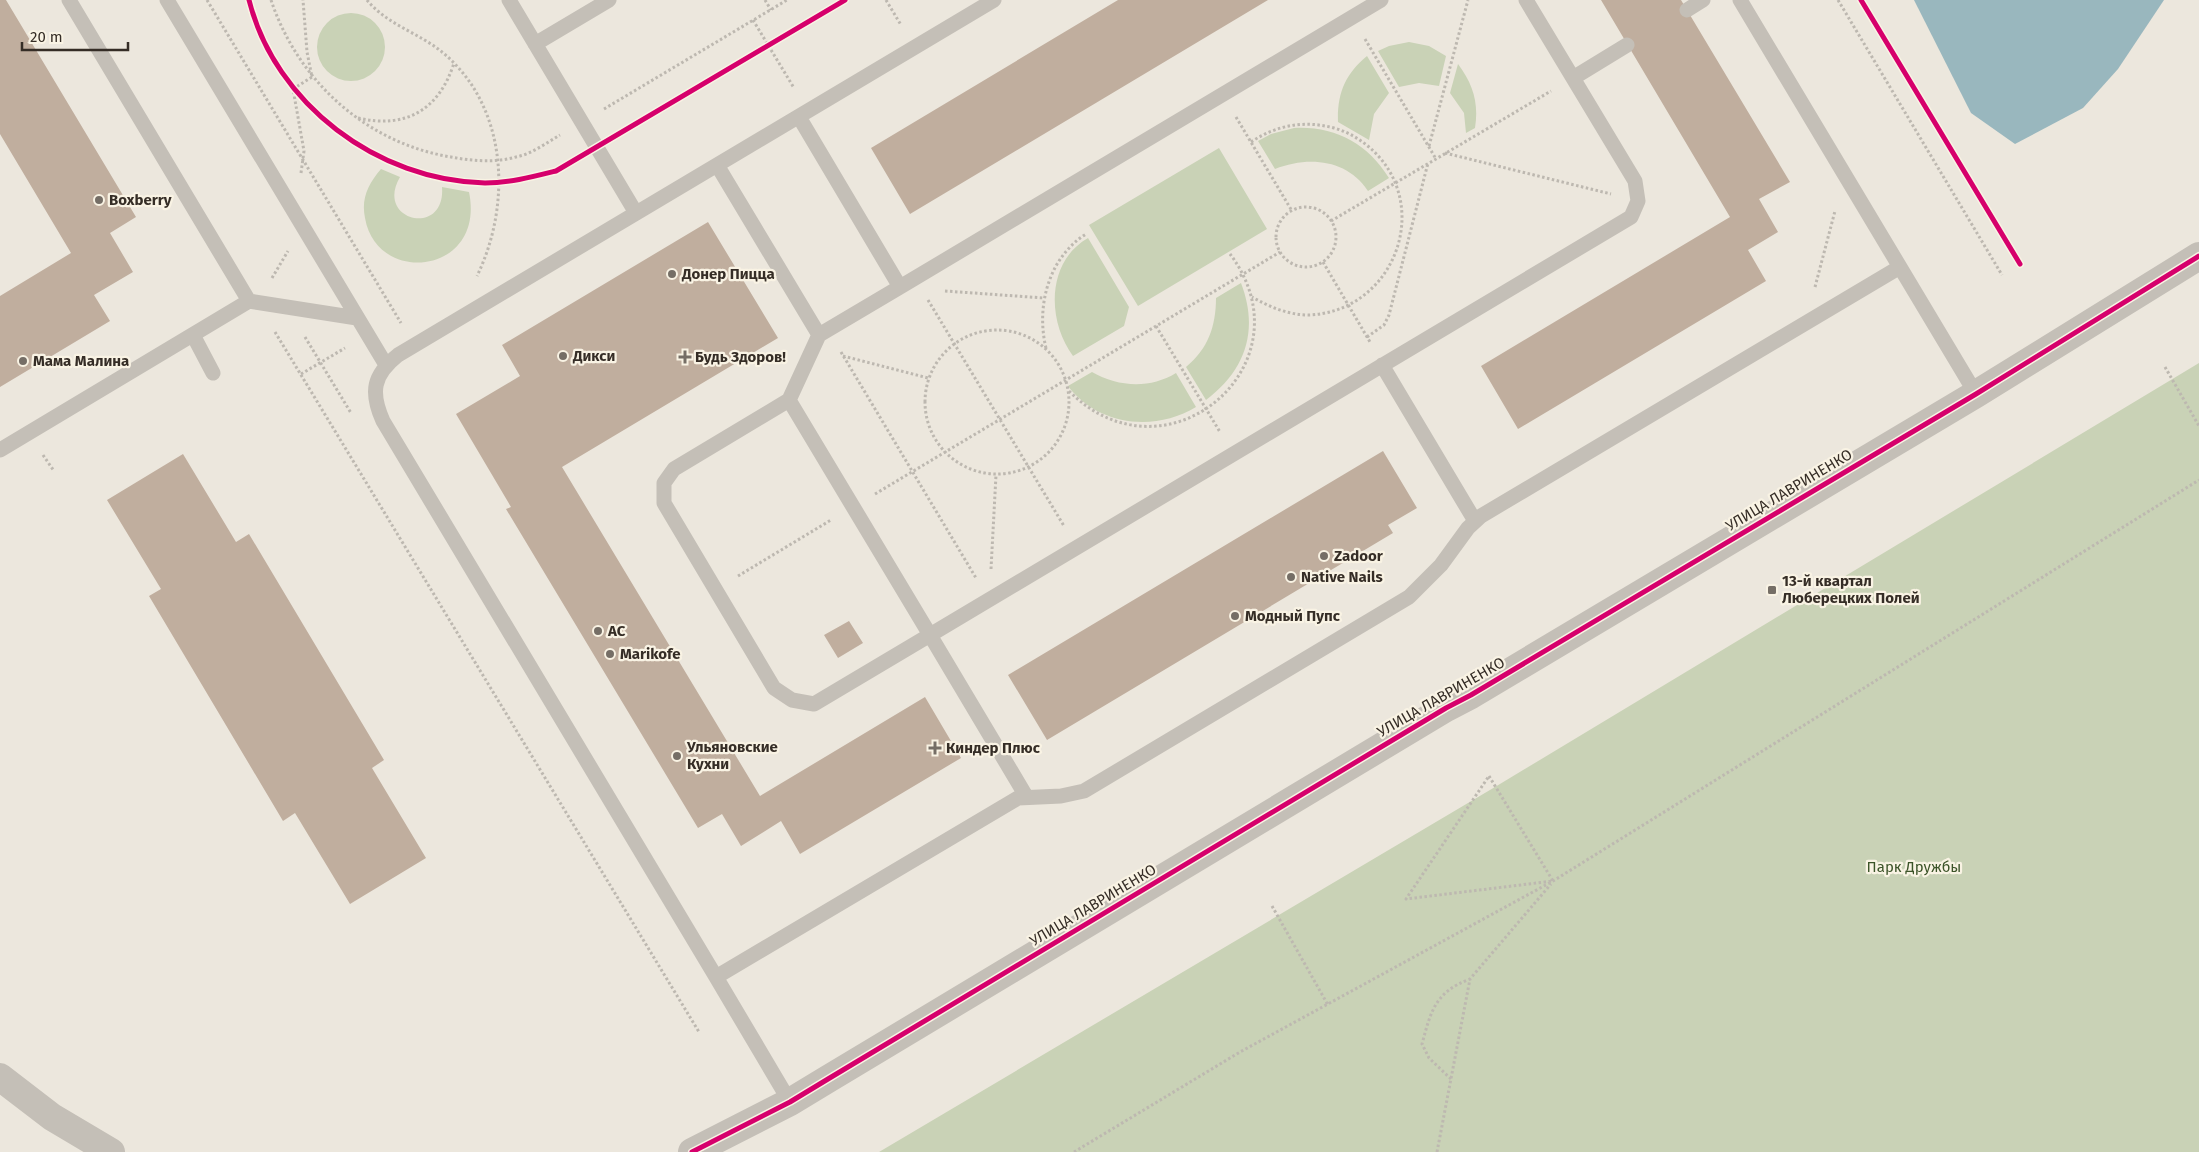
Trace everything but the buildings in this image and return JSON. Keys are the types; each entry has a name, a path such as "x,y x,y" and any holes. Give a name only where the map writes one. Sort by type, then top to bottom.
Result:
{"street":[{"name":"УЛИЦА ЛАВРИНЕНКО","path":"692,1152 790,1102 1429,718 1976,394 2199,256"},
{"path":"0,1077 52,1117 111,1152"}],"lane":[{"path":"69,0 253,302"},
{"path":"167,0 386,365"},
{"path":"509,0 636,213"},
{"path":"536,44 610,0"},
{"path":"790,1102 383,421 375,402 375,390 378,377 386,365 414,346 994,0"},
{"path":"1382,0 1222,95 919,284 900,287 823,333 789,400 674,468 664,483 664,503 774,688 792,700 814,704 1631,217 1638,201 1635,181 1526,0"},
{"path":"1687,10 1703,0"},
{"path":"1740,0 1976,394"},
{"path":"1573,78 1627,45"},
{"path":"803,114 900,287"},
{"path":"717,165 823,333"},
{"path":"716,977 1009,802 1026,796 1055,796 1084,791 1409,597 1441,565 1475,521 1900,267"},
{"path":"0,450 193,335 253,302 357,318"},
{"path":"193,335 213,373"},
{"path":"1383,365 1475,521"},
{"path":"789,400 1026,796"}],"path":[{"path":"207,0 414,346"},
{"path":"271,0 285,35 312,77 355,118 411,147 438,155 483,161 518,157 537,149 787,0"},
{"path":"303,0 306,46 312,77"},
{"path":"367,0 382,14 427,40 454,62 483,105 490,124 498,160 500,182 497,219 488,254 477,278"},
{"path":"765,0 771,10"},
{"path":"1429,146 1468,0"},
{"path":"1838,0 2002,275"},
{"path":"1352,18 1436,159"},
{"path":"754,20 769,45 803,114"},
{"path":"760,50 777,40"},
{"path":"355,118 390,122 415,115 427,108 441,92 454,62"},
{"path":"293,90 312,77"},
{"path":"1331,221 1573,78"},
{"path":"288,83 300,96"},
{"path":"290,204 304,161 303,138 293,90"},
{"path":"1222,95 1292,211"},
{"path":"1251,142 1265,133 1283,126 1303,123 1341,130 1359,138 1374,150 1386,166 1401,200 1401,236 1388,270 1364,296 1348,305 1329,312 1296,314 1270,307 1252,297"},
{"path":"1445,153 1638,201"},
{"path":"1367,337 1376,332 1387,320 1428,163"},
{"path":"1806,323 1844,174"},
{"path":"492,182 509,182"},
{"path":"1302,208 1314,208 1331,221 1335,232 1335,243 1331,254 1322,262 1304,267 1286,260 1280,252 1276,234 1279,224 1292,211 1302,208"},
{"path":"303,227 253,302 301,374 699,1032"},
{"path":"1046,349 1042,317 1044,298 1057,265 1067,250 1086,234"},
{"path":"1401,236 1409,238"},
{"path":"715,590 1280,252"},
{"path":"1068,390 1094,412 1125,424 1142,427 1175,424 1206,410 1232,387 1249,357 1255,323 1252,297 1244,274 1230,254"},
{"path":"1322,262 1383,365"},
{"path":"919,284 1044,298"},
{"path":"919,284 1077,547"},
{"path":"1156,326 1233,454"},
{"path":"984,331 1018,332 1046,349 1058,364 1066,380 1068,390 1067,418 1057,444 1044,458 1029,468 1013,473 996,475 977,472 959,465 944,453 932,437 925,418 924,398 928,378 938,359 954,344 968,335 984,331"},
{"path":"823,333 842,356 989,600"},
{"path":"301,374 368,335"},
{"path":"842,356 928,378"},
{"path":"2166,368 2199,426"},
{"path":"989,600 996,475"},
{"path":"1074,1152 1240,1052 1553,882 2199,480"},
{"path":"1489,776 1553,882 1436,896 1406,899 1489,776"},
{"path":"1451,1079 1429,1058 1422,1044 1432,1009 1454,985 1470,979 1553,882"},
{"path":"1272,906 1328,1005"},
{"path":"1437,1152 1470,979"}],"green space":[{"path":"344,13 358,13 370,18 380,28 385,40 385,54 380,66 370,76 358,81 344,81 332,76 322,66 317,54 317,40 322,28 332,18"},
{"path":"1409,42 1429,46 1446,56 1439,86 1419,83 1399,87 1378,51 1389,46"},
{"path":"1367,56 1389,93 1374,114 1369,140 1338,122 1339,102 1344,85 1353,70"},
{"path":"1458,64 1471,86 1476,110 1475,128 1466,133 1464,113 1450,93"},
{"path":"1294,128 1323,130 1349,139 1371,155 1389,178 1368,191 1349,172 1326,163 1300,162 1275,169 1258,141 1271,134"},
{"path":"1219,148 1267,229 1138,306 1089,225"},
{"path":"381,169 400,177 395,192 396,204 403,213 413,218 424,218 433,213 440,203 442,187 469,192 470,219 462,240 447,254 428,262 408,262 389,255 374,240 364,211 365,198 369,186"},
{"path":"1088,238 1129,307 1124,326 1073,356 1064,342 1058,326 1055,310 1055,293 1058,277 1064,262 1074,249"},
{"path":"1241,283 1249,317 1245,348 1231,376 1206,400 1186,367 1200,353 1209,336 1216,308 1216,298"},
{"name":"Парк Дружбы","path":"2199,363 2199,1152 879,1152 1495,787"},
{"path":"1092,372 1112,381 1134,384 1156,382 1176,373 1196,407 1180,415 1163,420 1145,422 1111,417 1095,410 1080,399 1068,386"}],"water":[{"path":"1914,0 2164,0 2118,69 2083,108 2015,144 1971,113"}],"cycle path":[{"path":"249,0 262,38 282,72 307,103 337,130 370,152 407,168 445,179 485,183 512,181 556,171 845,0"},
{"path":"1861,0 2020,264"},
{"path":"692,1152 790,1102 1446,708 1471,695 1976,394 2199,256"}],"place":[{"name":"Boxberry","path":"99,200"},
{"name":"Донер Пицца","path":"672,274"},
{"name":"Дикси","path":"563,356"},
{"name":"Будь Здоров!","path":"685,357"},
{"name":"Мама Малина","path":"23,361"},
{"name":"Zadoor","path":"1324,556"},
{"name":"Native Nails","path":"1291,577"},
{"name":"13-й квартал Люберецких Полей","path":"1772,590"},
{"name":"Модный Пупс","path":"1235,616"},
{"name":"АС","path":"598,631"},
{"name":"Marikofe","path":"610,654"},
{"name":"Киндер Плюс","path":"935,748"},
{"name":"Ульяновские Кухни","path":"677,756"}]}
